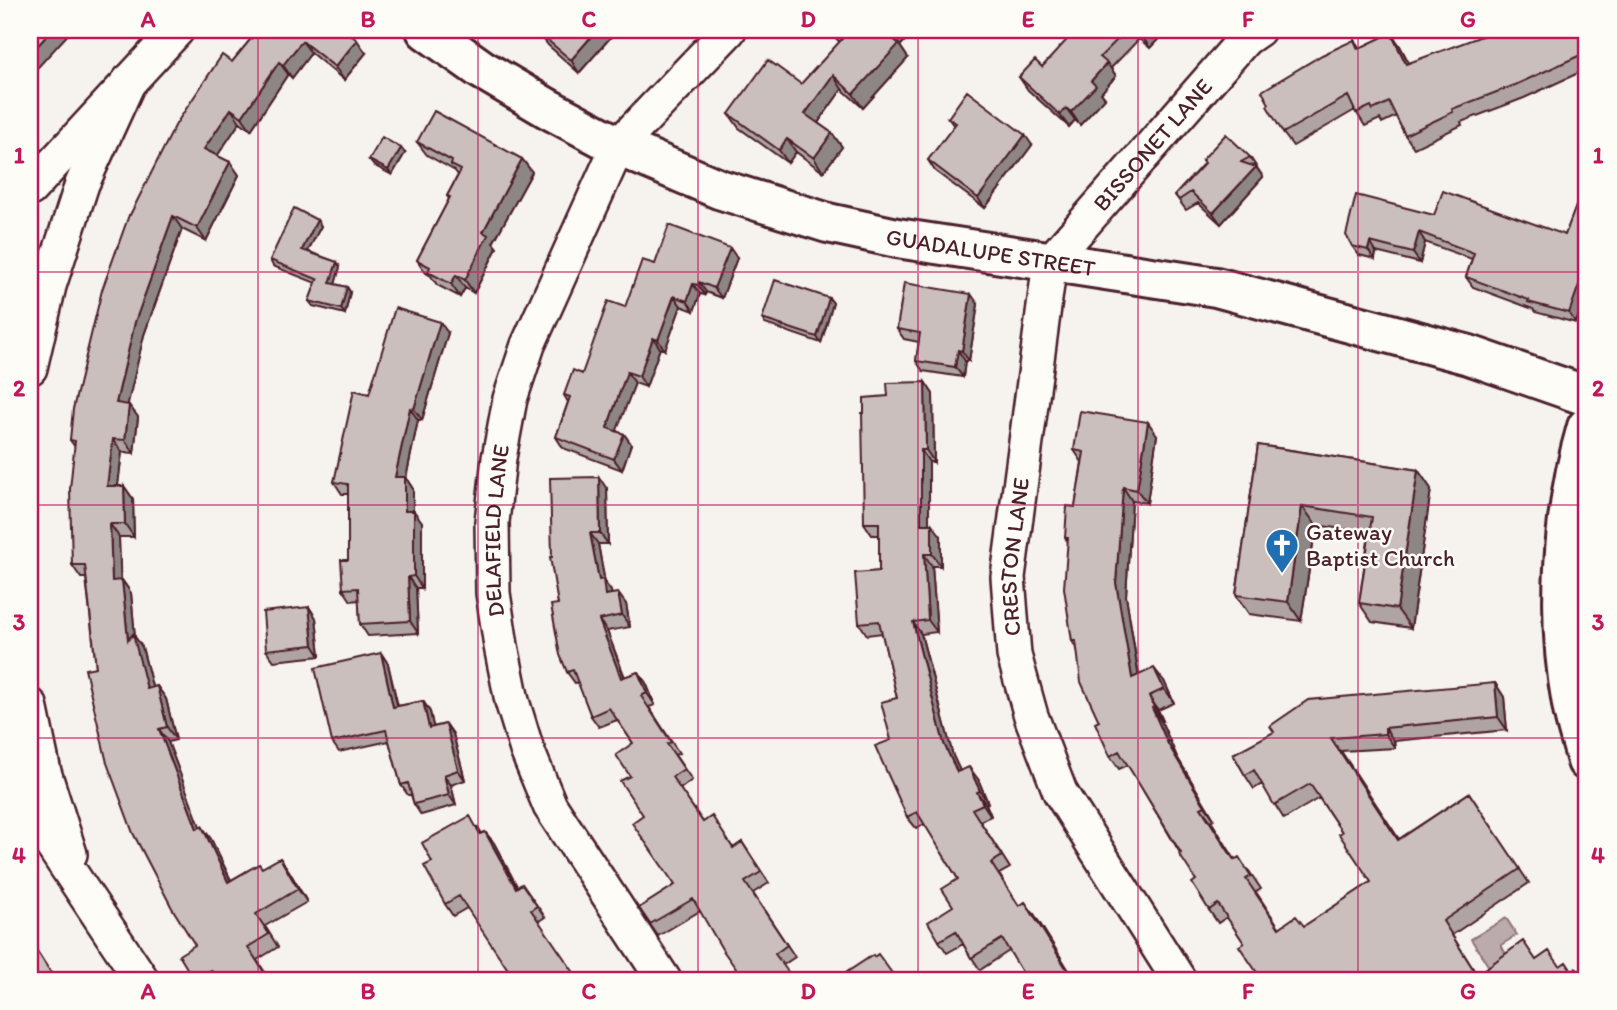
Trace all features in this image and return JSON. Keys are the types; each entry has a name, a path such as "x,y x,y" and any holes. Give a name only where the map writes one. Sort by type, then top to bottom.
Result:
{"street":[{"path":"30,189 177,30"},
{"name":"GUADALUPE STREET","path":"426,30 481,69 618,146 719,189 828,223 941,246 1216,287 1469,355 1587,397"},
{"name":"DELAFIELD LANE","path":"664,980 550,806 527,750 512,701 493,593 492,522 499,458 510,399 528,345 618,146 729,30"},
{"name":"BISSONET LANE","path":"1049,262 1245,39 1258,30"},
{"path":"30,368 49,286 82,184 129,81"},
{"name":"CRESTON LANE","path":"1049,262 1008,577 1014,655 1031,716 1060,792 1179,980"},
{"path":"1587,427 1575,474 1566,550 1564,623 1572,704 1587,761"},
{"path":"30,705 44,772 82,890"},
{"path":"30,812 142,980"}],"shaded area":[{"path":"1506,918 1517,935 1501,945 1507,956 1489,967 1471,939"}],"building":[{"path":"30,30 52,30 30,54"},
{"path":"258,30 345,30 357,40 335,67 302,41 283,65 279,62 242,117 231,109 204,149 230,162 197,228 173,216 135,322 116,403 129,405 125,440 113,439 107,486 124,486 125,524 110,524 112,581 122,580 128,640 133,634 147,689 157,686 167,727 159,729 197,829 202,826 228,882 259,864 262,868 280,858 298,889 256,914 269,934 248,947 269,980 218,980 211,970 194,980 179,955 195,945 172,908 133,833 107,763 85,669 96,667 85,565 72,565 70,489 75,441 70,440 73,409 102,290 129,215 176,124 222,55 232,62"},
{"path":"542,30 597,30 571,60 539,33"},
{"path":"832,30 893,30 889,35 899,44 853,94 833,75 805,114 832,133 814,158 787,139 779,150 729,114 768,60 801,84 842,39"},
{"path":"1084,30 1127,30 1100,57 1107,63 1091,81 1096,86 1071,112 1066,108 1060,115 1019,77 1035,60 1042,67 1074,32 1078,36"},
{"path":"1498,30 1587,30 1587,52 1515,85 1452,109 1453,112 1405,135 1389,102 1373,110 1371,106 1356,113 1348,96 1283,133 1267,106 1269,104 1262,91 1322,55 1354,40 1358,49 1391,33 1406,64"},
{"path":"967,91 1025,135 978,198 928,160 956,123 948,118"},
{"path":"434,111 522,159 483,232 488,235 465,280 456,275 451,284 428,272 430,267 417,260 461,170 451,165 452,161 417,142"},
{"path":"1226,134 1250,157 1241,162 1256,167 1213,213 1191,192 1179,200 1175,195 1205,163 1202,160"},
{"path":"382,137 401,148 388,170 369,160"},
{"path":"1587,177 1587,251 1580,270 1584,271 1569,313 1528,302 1529,300 1466,277 1474,253 1419,232 1413,253 1370,242 1368,250 1352,246 1346,235 1356,195 1434,215 1443,191 1565,235"},
{"path":"294,208 317,220 302,250 337,262 330,283 347,287 341,309 309,301 319,280 270,260"},
{"path":"669,225 730,248 714,288 699,282 698,285 693,284 687,301 674,296 658,340 653,338 639,376 627,372 607,428 624,434 614,459 556,437 570,397 564,395 573,370 582,374 608,301 625,307 642,260 655,264"},
{"path":"775,280 829,298 817,337 762,319"},
{"path":"904,283 971,294 962,351 958,350 955,367 916,361 920,333 897,329"},
{"path":"395,308 440,322 414,409 410,408 395,477 405,477 405,511 414,511 414,576 408,577 410,621 360,624 358,588 343,589 341,560 348,560 348,484 334,482 354,390 369,394"},
{"path":"925,382 926,450 921,450 921,524 932,524 932,554 924,554 928,620 913,622 944,744 957,772 969,767 980,791 977,792 983,804 972,809 1002,856 991,863 1019,906 1025,902 1071,976 1076,972 1082,980 1027,980 1002,939 971,958 956,931 939,941 928,922 953,906 942,889 958,879 917,812 907,817 875,746 891,740 881,702 897,698 879,621 859,623 855,573 879,571 879,523 864,523 864,398 888,396 887,383"},
{"path":"1080,411 1148,422 1137,490 1123,487 1116,583 1132,678 1154,668 1164,689 1149,696 1168,744 1205,806 1201,808 1234,860 1239,857 1251,876 1246,879 1279,928 1296,916 1304,926 1371,882 1310,784 1274,805 1254,770 1245,775 1233,754 1274,732 1270,726 1308,700 1495,683 1498,717 1385,728 1385,734 1331,738 1398,840 1469,793 1520,869 1443,921 1477,975 1523,941 1536,960 1549,951 1560,966 1566,962 1572,971 1576,968 1585,980 1436,980 1433,977 1428,980 1262,980 1239,946 1244,943 1218,904 1209,910 1192,883 1196,880 1119,751 1110,756 1095,723 1099,721 1081,682 1076,641 1072,641 1064,588 1068,538 1065,538 1067,506 1075,507 1084,452 1074,450"},
{"name":"Gateway Baptist Church","path":"1258,445 1418,470 1397,609 1359,603 1372,517 1302,506 1288,602 1236,595"},
{"path":"599,477 600,533 590,533 599,580 603,579 605,595 618,593 622,615 599,620 621,678 638,672 647,693 641,696 671,742 667,744 684,769 672,777 703,822 712,816 733,848 742,842 761,872 745,882 787,945 775,954 794,980 744,980 693,899 650,924 639,908 675,885 632,823 643,815 620,781 630,776 616,755 633,743 609,708 591,716 573,670 567,672 560,655 551,605 558,604 550,557 550,478"},
{"path":"309,607 313,645 266,650 263,612"},
{"path":"381,653 393,707 423,701 429,728 446,724 458,770 444,775 449,795 414,804 408,783 401,785 386,730 332,742 315,668"},
{"path":"470,816 480,834 485,832 516,888 522,884 537,906 531,910 579,980 515,980 459,896 445,904 424,866 432,862 422,843"},
{"path":"30,940 55,979 54,980 30,980"},
{"path":"878,954 897,980 835,980 873,955 874,957"}],"place":[{"name":"Gateway Baptist Church","path":"1282,575"}]}
